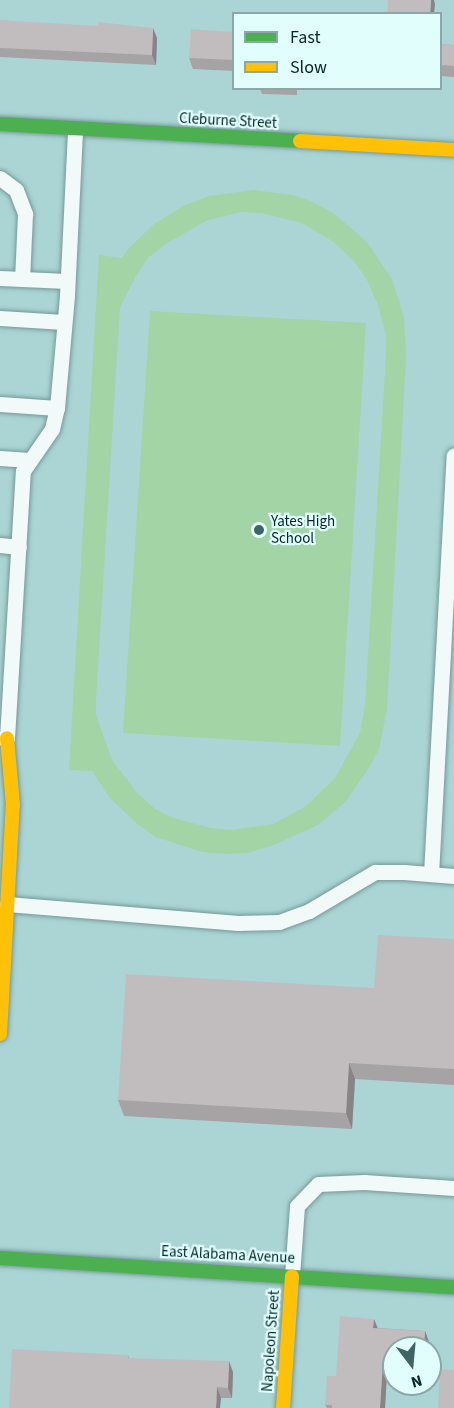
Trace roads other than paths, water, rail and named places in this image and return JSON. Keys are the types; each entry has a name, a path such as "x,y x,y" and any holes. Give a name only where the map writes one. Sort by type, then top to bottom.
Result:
{"street":[{"name":"Cleburne Street","path":"0,124 454,150"},
{"path":"0,1034 7,904 5,859 13,805 4,738"},
{"name":"East Alabama Avenue","path":"0,1258 454,1287"},
{"name":"Napoleon Street","path":"283,1408 292,1276"}],"lane":[{"path":"4,738 5,684 19,547 23,471 52,429 57,408 67,281 75,129"},
{"path":"0,178 16,190 25,214 22,279"},
{"path":"0,278 67,281"},
{"path":"0,318 64,322"},
{"path":"0,404 57,408"},
{"path":"431,874 454,456"},
{"path":"0,458 30,460"},
{"path":"0,546 19,547"},
{"path":"7,904 238,923 279,922 309,911 375,873 454,876"},
{"path":"292,1276 297,1206 318,1184 364,1182 454,1188"}],"place":[{"name":"Yates High School","path":"259,530"}]}
